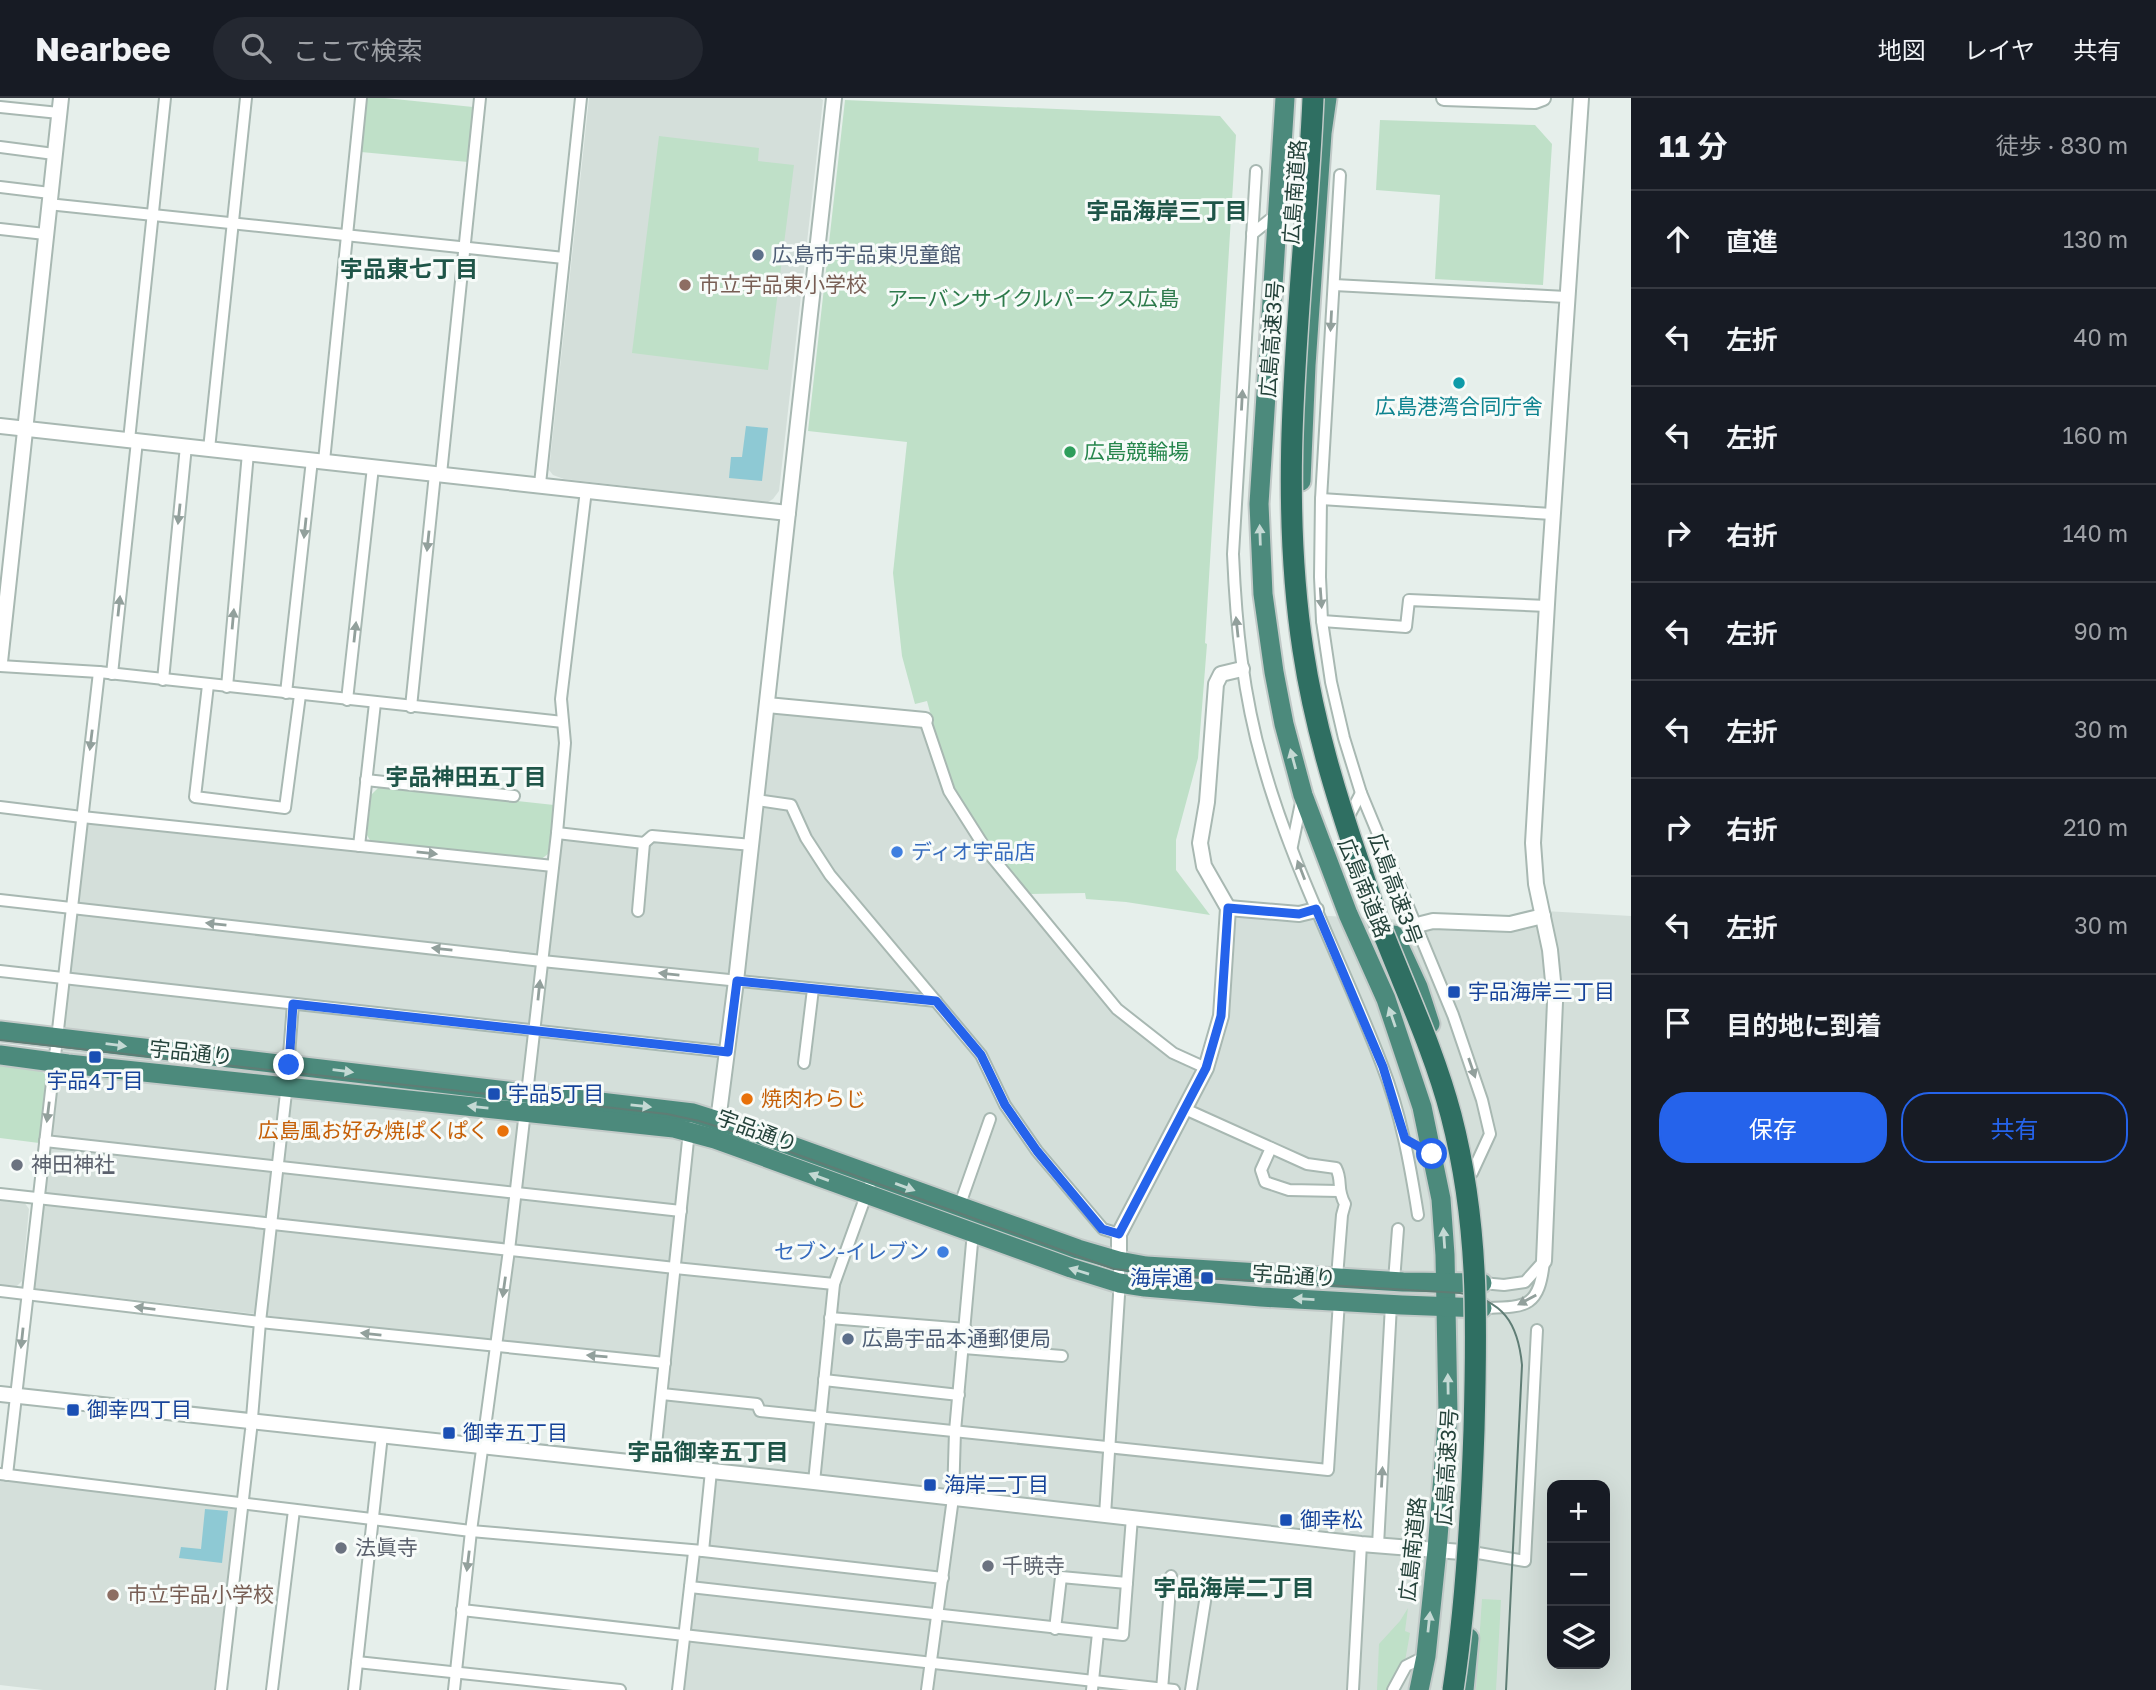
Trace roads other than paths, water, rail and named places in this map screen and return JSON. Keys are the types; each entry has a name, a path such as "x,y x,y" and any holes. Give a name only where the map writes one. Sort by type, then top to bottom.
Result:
{"highway":[{"name":"広島南道路","path":"1285,98 1259,504 1263,594 1284,724 1303,795 1348,914 1386,999 1422,1107 1441,1199 1448,1413 1426,1657 1419,1690"},
{"name":"広島高速3号","path":"1313,98 1292,411 1290,498 1294,576 1303,653 1319,731 1340,808 1384,936 1435,1063 1458,1146 1471,1214 1476,1276 1472,1478 1460,1639 1453,1690"},
{"name":"広島南道路","path":"1327,98 1322,133 1304,401 1301,497 1306,621 1316,690 1332,763 1390,925 1418,987 1451,1089 1472,1172 1478,1219 1482,1307 1478,1553 1464,1690"},
{"name":"宇品通り","path":"0,1031 289,1065 528,1087 677,1110 866,1195 1119,1283 1261,1297 1482,1307"},
{"name":"宇品通り","path":"0,1055 287,1086 524,1117 689,1131 717,1129 873,1176 1078,1250 1119,1261 1146,1266 1394,1281 1482,1283"}],"street":[{"path":"61,98 24,428 6,547 0,664 99,672 563,722"},
{"path":"112,674 152,215 165,98"},
{"path":"209,449 246,98"},
{"path":"286,693 318,461 361,98"},
{"path":"411,707 480,98"},
{"path":"540,484 580,98"},
{"path":"717,1129 737,981 834,98"},
{"path":"1444,98 1535,102 1543,98"},
{"path":"1482,1307 1507,1307 1528,1303 1538,1294 1544,1261 1555,1002 1550,950 1536,884 1533,843 1546,606 1581,98"},
{"path":"0,107 59,113"},
{"path":"0,147 54,154"},
{"path":"1256,171 1233,554 1242,669 1262,763 1316,909 1383,1067 1405,1139 1418,1215"},
{"path":"1340,175 1321,499 1322,621 1331,682 1344,738 1362,793 1453,1015 1482,1100 1490,1134 1472,1172"},
{"path":"0,187 49,199 152,215 564,258"},
{"path":"1317,210 1337,229"},
{"path":"1252,234 1279,213"},
{"path":"0,229 45,234"},
{"path":"1334,285 1566,298"},
{"path":"1304,401 1325,425"},
{"path":"0,426 788,513"},
{"path":"163,680 186,446"},
{"path":"227,687 248,453"},
{"path":"347,700 373,467"},
{"path":"454,1690 471,1531 509,1250 557,833 565,743 561,699 586,490"},
{"path":"1321,499 1552,514"},
{"path":"1322,621 1406,627 1409,600 1546,606"},
{"path":"1105,1515 1119,1283 1119,1234 1206,1068 1221,1016 1228,908 1205,866 1200,843 1207,802 1216,684 1221,674 1242,669"},
{"path":"99,672 16,1395 3,1474 471,1531 699,1551 943,1578"},
{"path":"208,684 195,797 285,808 300,695"},
{"path":"359,846 375,703"},
{"path":"767,705 925,720 949,791 987,851 1117,1009 1173,1053 1206,1068"},
{"path":"366,780 514,796"},
{"path":"1349,816 1362,793"},
{"path":"1292,846 1303,795"},
{"path":"757,800 791,805 806,838 830,875 981,1055 1005,1105 1037,1151 1102,1229 1119,1234"},
{"path":"0,807 553,866"},
{"path":"557,833 644,843"},
{"path":"638,911 644,843 652,836 752,845"},
{"path":"0,900 542,961 936,1001"},
{"path":"1228,908 1299,914 1316,909"},
{"path":"1417,925 1433,921 1510,924 1543,916"},
{"path":"0,971 728,1052"},
{"path":"804,1063 813,989"},
{"path":"222,1690 287,1086 293,1004"},
{"path":"1185,1109 1307,1164 1336,1168 1340,1175 1339,1191 1345,1204 1336,1277"},
{"path":"959,1207 990,1119"},
{"path":"654,1464 689,1131"},
{"path":"1405,1139 1432,1154"},
{"path":"45,1140 681,1211"},
{"path":"1271,1148 1261,1170 1265,1182 1289,1190 1339,1191"},
{"path":"814,1482 834,1284 873,1176"},
{"path":"0,1195 834,1284"},
{"path":"1394,1281 1398,1229"},
{"path":"927,1690 953,1498 955,1430 975,1234"},
{"path":"1482,1283 1504,1285 1525,1282 1544,1261"},
{"path":"0,1290 260,1322 665,1363"},
{"path":"662,1394 757,1404 760,1411 820,1418 1328,1471 1339,1301"},
{"path":"1378,1545 1391,1304"},
{"path":"830,1318 966,1329"},
{"path":"0,1394 1132,1517 1361,1545 1478,1553 1525,1560 1536,1330"},
{"path":"964,1348 1062,1356"},
{"path":"824,1380 959,1395"},
{"path":"354,1690 382,1435"},
{"path":"678,1690 690,1587 699,1551 711,1471"},
{"path":"272,1690 294,1510"},
{"path":"690,1587 1123,1635 1132,1517"},
{"path":"1353,1690 1361,1545"},
{"path":"462,1610 930,1663 1092,1685 1166,1689 1171,1576"},
{"path":"1055,1629 1061,1577 1127,1583"},
{"path":"1191,1690 1206,1595"},
{"path":"1092,1685 1098,1633"},
{"path":"1393,1690 1406,1666 1426,1657"},
{"path":"357,1662 620,1690"}],"water":[{"path":"746,426 768,428 762,481 729,478 731,457 742,457"},
{"path":"205,1509 228,1511 222,1563 179,1558 181,1547 201,1549"}],"tram line":[{"path":"0,1040 667,1114 729,1130 1114,1269 1207,1278 1460,1293 1487,1301 1506,1316 1512,1326 1517,1337 1522,1365 1506,1690"}],"place":[{"name":"広島市宇品東児童館","path":"758,255"},
{"name":"市立宇品東小学校","path":"685,285"},
{"name":"広島港湾合同庁舎","path":"1459,383"},
{"name":"広島競輪場","path":"1070,452"},
{"name":"ディオ宇品店","path":"897,852"},
{"name":"宇品海岸三丁目","path":"1454,992"},
{"name":"宇品4丁目","path":"95,1057"},
{"name":"宇品5丁目","path":"494,1094"},
{"name":"焼肉わらじ","path":"747,1099"},
{"name":"広島風お好み焼ぱくぱく","path":"503,1131"},
{"name":"神田神社","path":"17,1165"},
{"name":"セブン-イレブン","path":"943,1252"},
{"name":"海岸通","path":"1207,1278"},
{"name":"広島宇品本通郵便局","path":"848,1339"},
{"name":"御幸四丁目","path":"73,1410"},
{"name":"御幸五丁目","path":"449,1433"},
{"name":"海岸二丁目","path":"930,1485"},
{"name":"御幸松","path":"1286,1520"},
{"name":"法眞寺","path":"341,1548"},
{"name":"千暁寺","path":"988,1566"},
{"name":"市立宇品小学校","path":"113,1595"}],"district":[{"name":"宇品海岸三丁目","path":"1167,211"},
{"name":"宇品東七丁目","path":"409,269"},
{"name":"宇品神田五丁目","path":"466,777"},
{"name":"宇品御幸五丁目","path":"708,1452"},
{"name":"宇品海岸二丁目","path":"1234,1588"}],"park label":[{"name":"アーバンサイクルパークス広島","path":"1033,299"}]}
